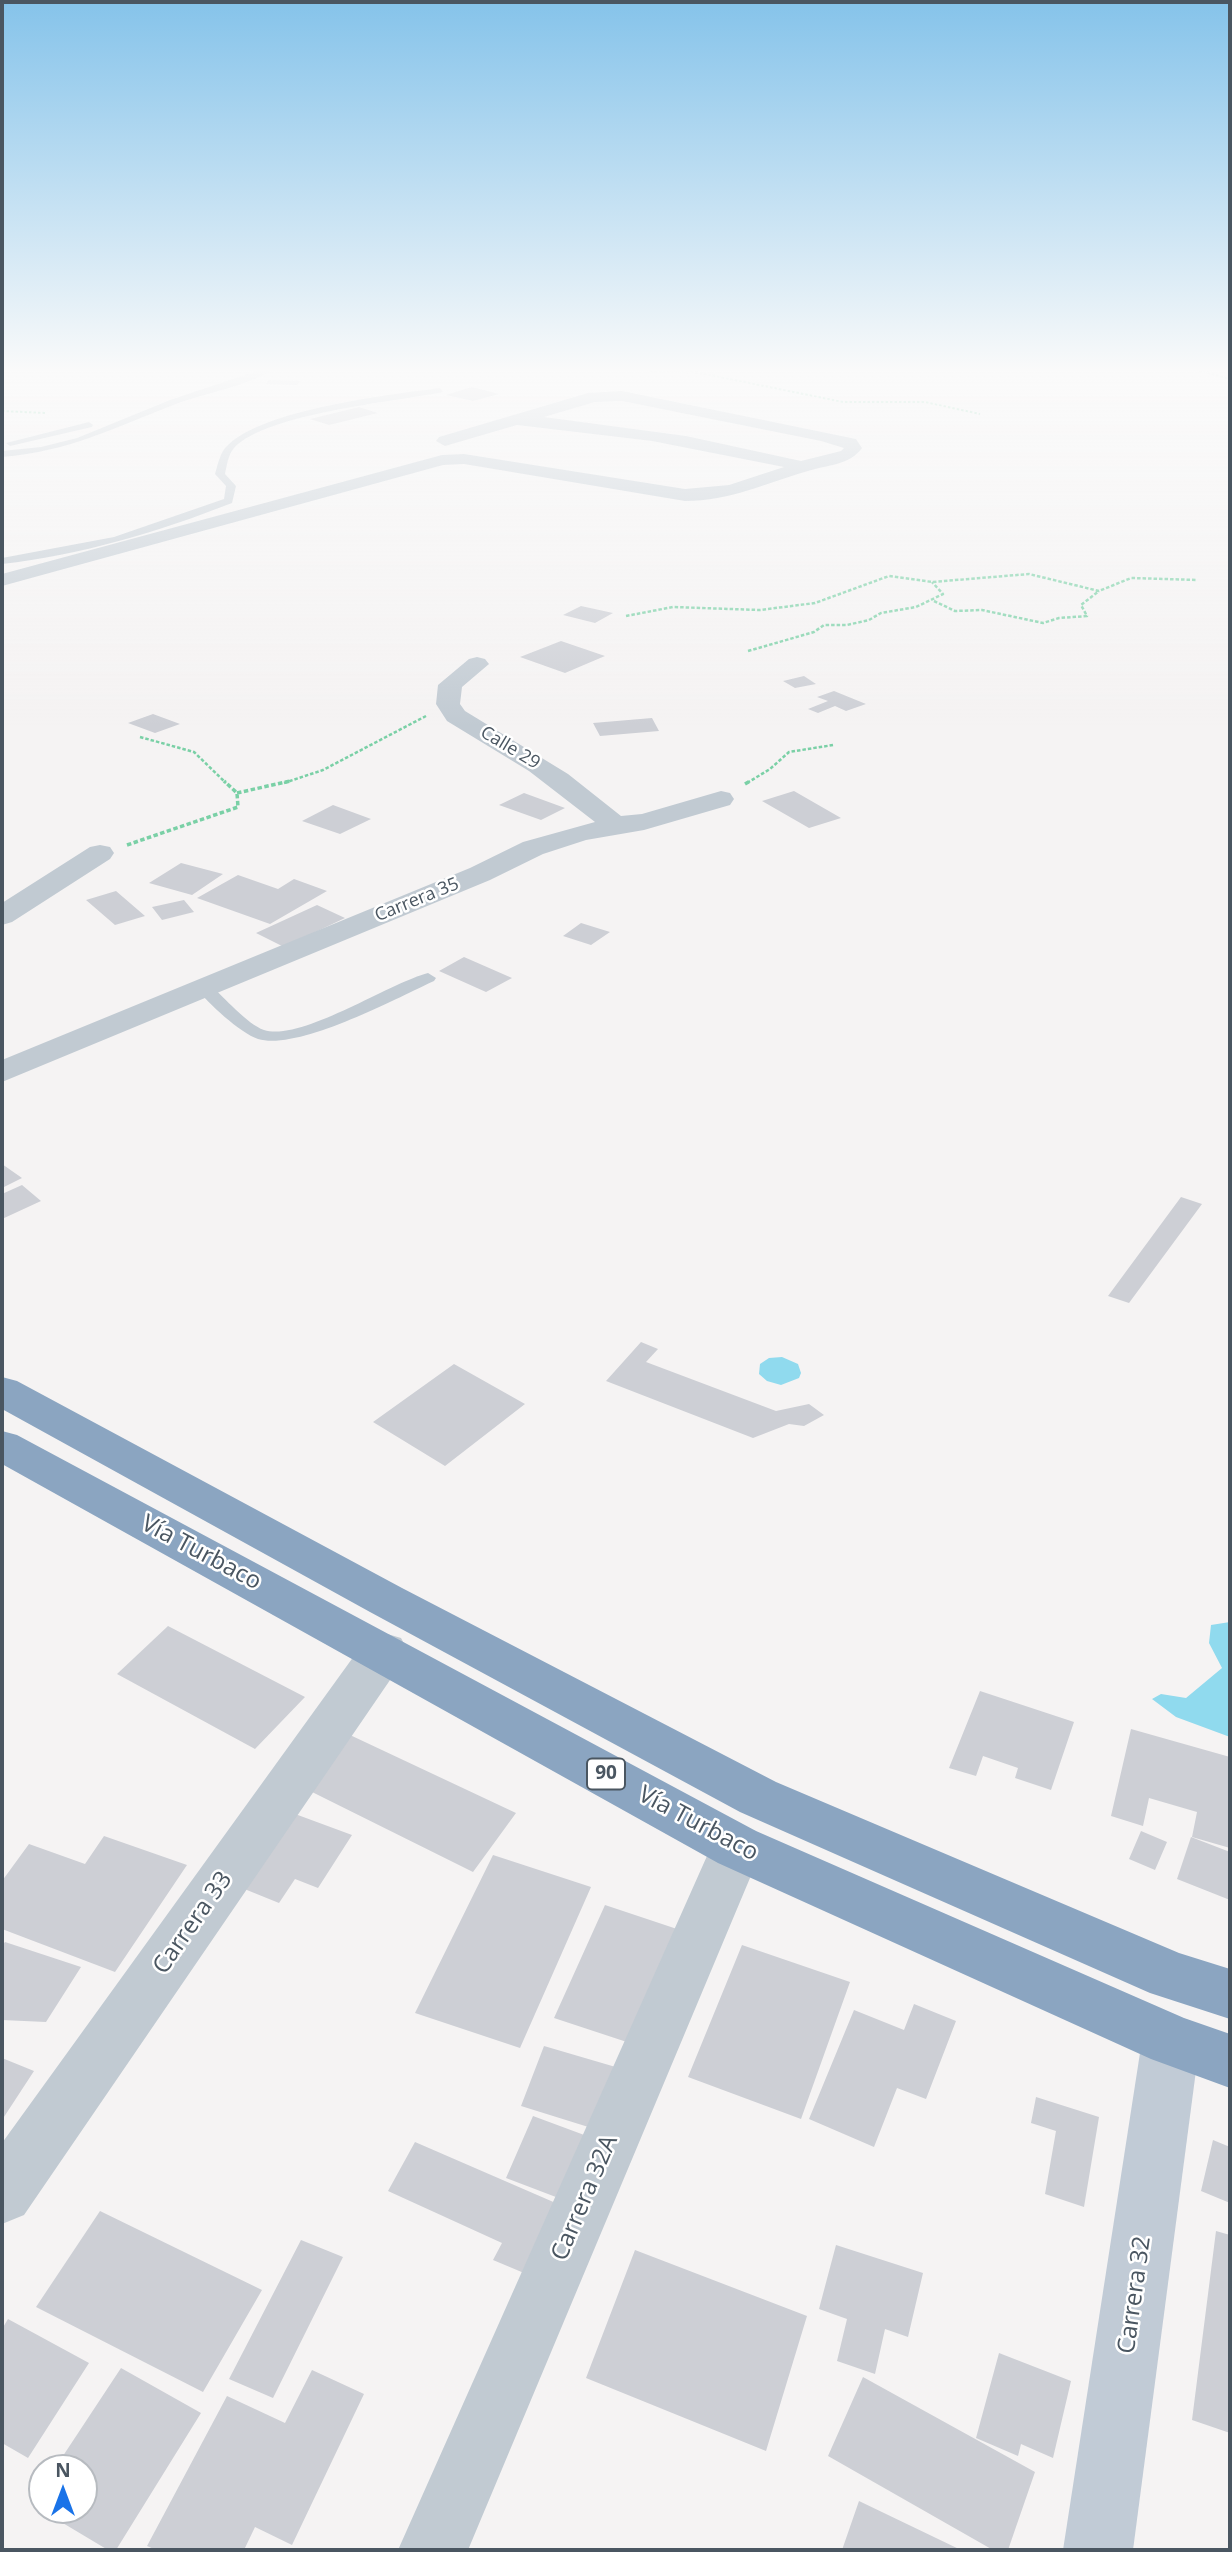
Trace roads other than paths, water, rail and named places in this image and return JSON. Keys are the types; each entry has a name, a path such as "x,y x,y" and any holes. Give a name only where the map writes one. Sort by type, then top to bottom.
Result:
{"highway":[{"name":"90","path":"2,1391 386,1600 758,1797 1170,1975 1230,1994"},
{"name":"Vía Turbaco","path":"2,1445 384,1651 737,1847 1171,2040 1230,2061"}],"street":[{"path":"2,580 335,489"},
{"path":"649,489 708,496 738,489"},
{"name":"Calle 29","path":"477,664 450,685 448,704 456,716 532,760 592,803 615,825"},
{"name":"Carrera 35","path":"2,1072 480,874 533,848 615,825 644,822 721,799"},
{"path":"2,916 100,853"},
{"name":"Carrera 33","path":"2,2194 384,1651"},
{"name":"Carrera 32A","path":"433,2550 737,1847"},
{"name":"Carrera 32","path":"1098,2550 1171,2040"}],"lane":[{"path":"2,561 112,541 187,518 229,500 231,489"},
{"path":"204,988 259,1035 278,1037 306,1030 428,978"}],"water":[{"path":"782,1357 798,1364 801,1373 799,1378 781,1385 767,1381 759,1374 760,1364 769,1358"},
{"path":"1230,1622 1230,1737 1176,1717 1152,1699 1161,1694 1186,1698 1222,1668 1209,1643 1211,1625"}]}
